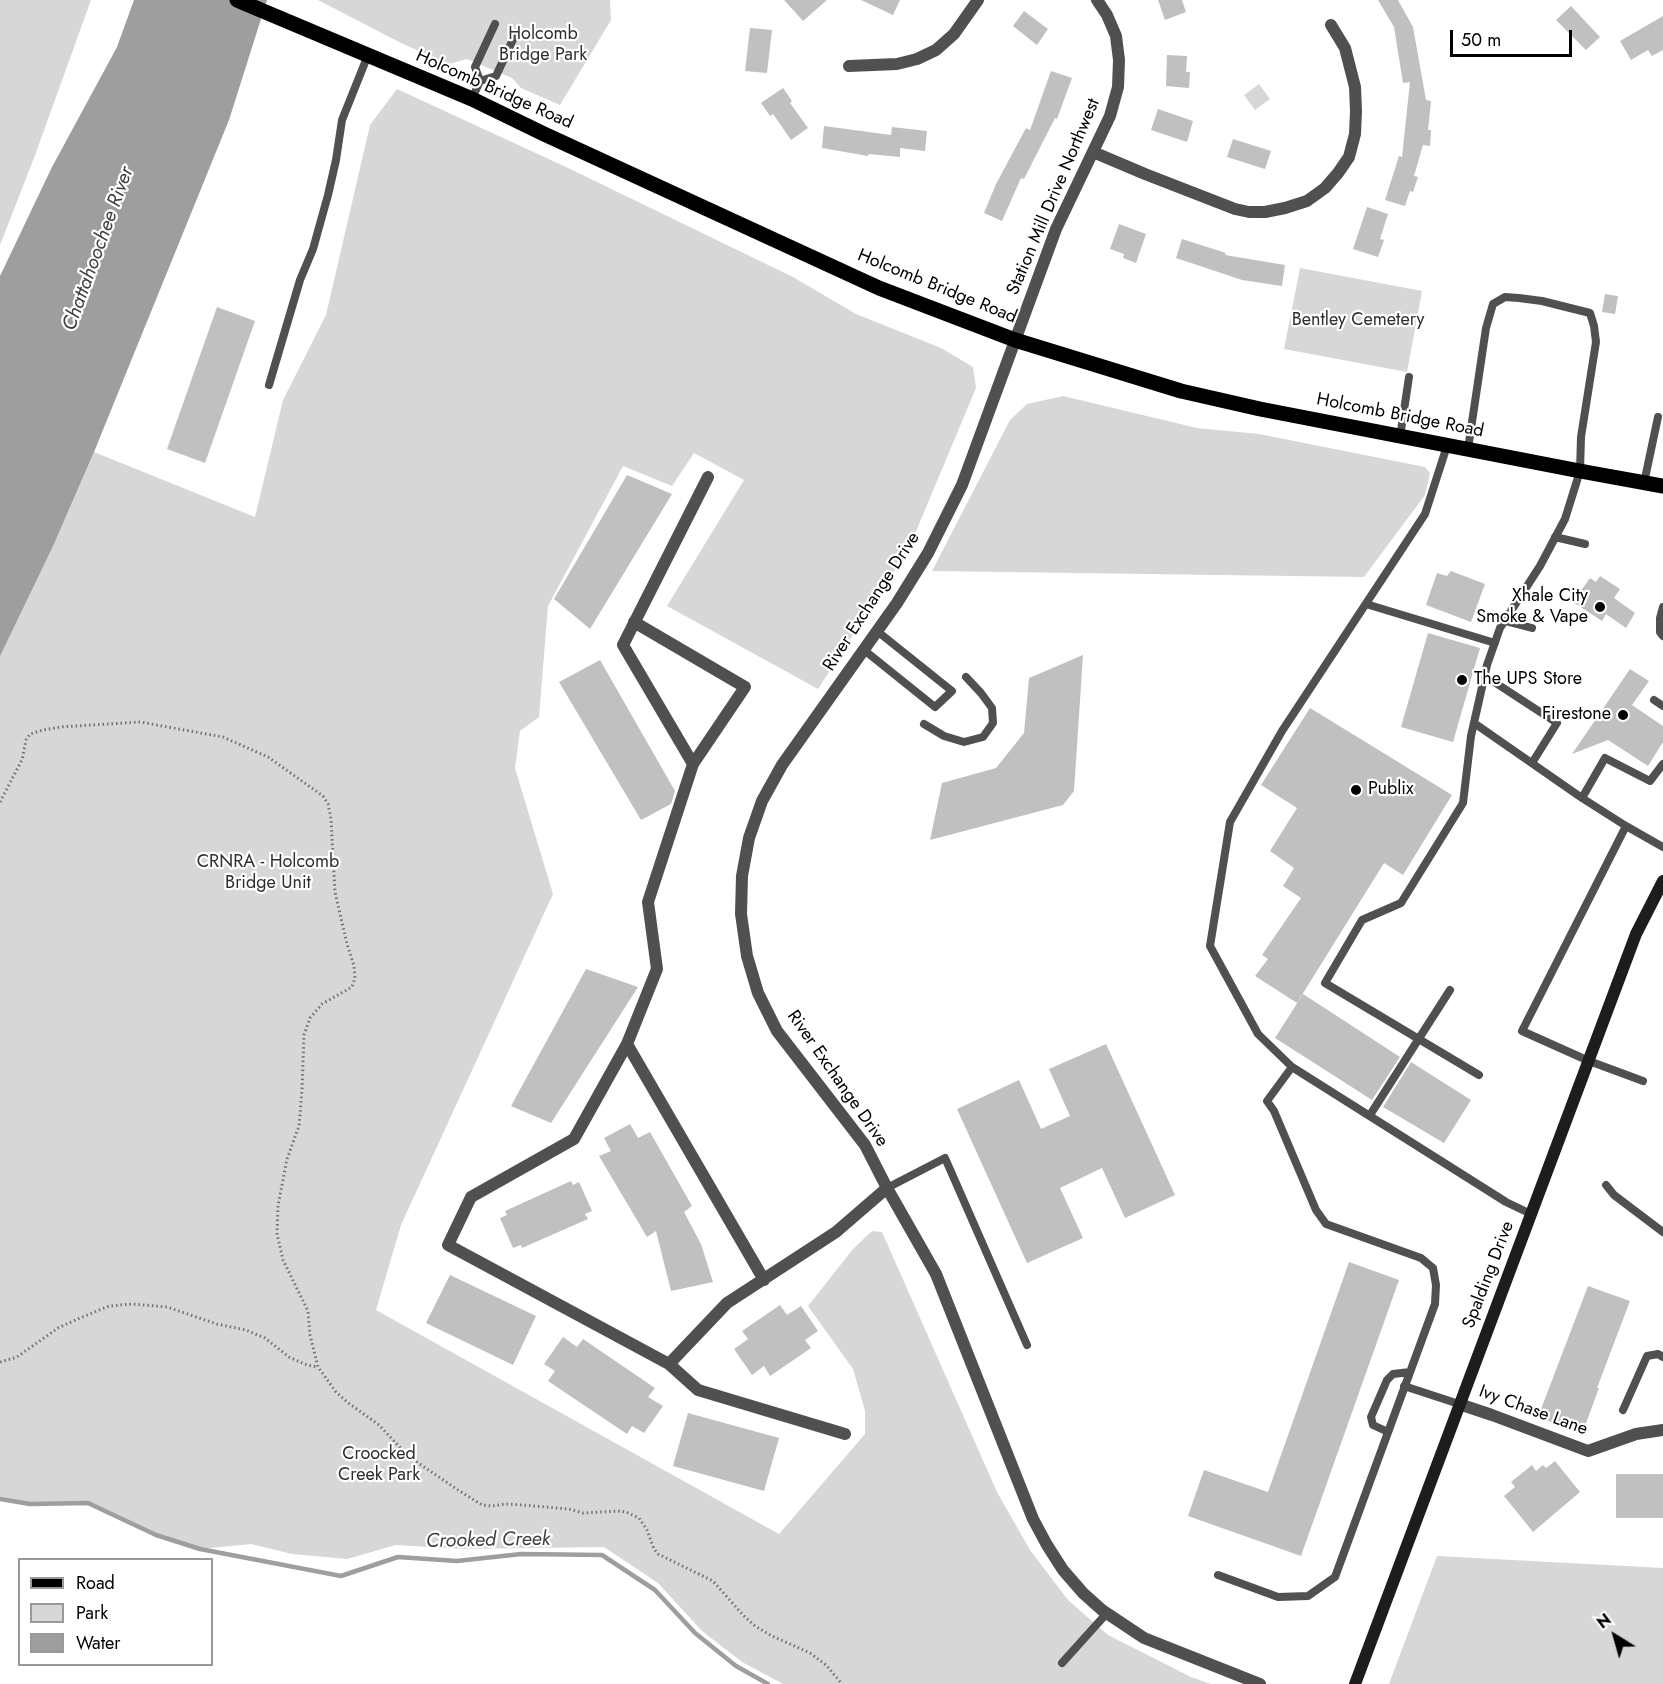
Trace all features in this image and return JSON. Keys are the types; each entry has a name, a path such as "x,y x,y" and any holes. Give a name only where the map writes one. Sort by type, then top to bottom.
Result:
{"main road":[{"name":"Holcomb Bridge Road","path":"237,0 472,99 879,288 1015,340 1181,391 1260,409 1663,486"},
{"name":"Spalding Drive","path":"1355,1684 1636,933 1663,881"}],"street":[{"path":"849,66 897,64 917,59 936,50 954,34 978,0"},
{"name":"Station Mill Drive Northwest","path":"1015,340 1056,228 1110,116 1118,87 1119,60 1116,36 1107,15 1097,0"},
{"path":"1093,152 1235,209 1264,212 1307,201 1325,188 1349,157 1354,134 1355,87 1345,48 1331,25"},
{"name":"River Exchange Drive","path":"1015,340 962,485 928,553 897,603 782,765 762,801 747,847 742,876 741,914 747,956 758,993 777,1031 865,1145 936,1274 1033,1519 1063,1570 1083,1593 1107,1613 1144,1638 1260,1684"},
{"path":"693,764 623,645 708,477"},
{"path":"634,622 745,687 693,764 648,902 657,969 627,1044 574,1139 471,1197 448,1245 669,1364 698,1390 845,1434"},
{"path":"627,1044 764,1280"},
{"path":"669,1364 727,1303 836,1232 887,1188"},
{"name":"Ivy Chase Lane","path":"1459,1404 1588,1451 1636,1434 1663,1430"}],"lane":[{"path":"472,99 480,81 475,67 495,24"},
{"path":"480,81 496,76 516,33"},
{"path":"269,385 328,195 342,120 368,56"},
{"path":"1468,449 1481,357 1493,304 1505,297 1542,301 1590,313 1596,342 1581,437 1580,471 1565,519 1540,566 1500,628 1485,676 1471,736 1463,803 1401,903 1362,920 1325,983 1479,1075"},
{"path":"1400,437 1409,377"},
{"path":"1644,483 1658,417"},
{"path":"1447,446 1425,514 1282,731 1230,822 1210,946 1258,1034 1292,1067 1506,1202 1531,1214"},
{"path":"1555,537 1585,544"},
{"path":"1366,604 1495,643"},
{"path":"1663,607 1660,618 1660,632 1663,636"},
{"path":"1505,621 1532,628"},
{"path":"864,650 935,707 952,690 877,631"},
{"path":"1485,676 1557,723 1532,763"},
{"path":"924,724 944,736 964,742 983,737 993,723 992,708 966,677"},
{"path":"1654,700 1663,706"},
{"path":"1474,723 1582,798 1663,847"},
{"path":"1582,798 1605,758 1650,781 1663,764"},
{"path":"1626,826 1522,1031 1643,1082"},
{"path":"1370,1115 1450,990"},
{"path":"1218,1575 1278,1597 1308,1596 1335,1577 1435,1304 1436,1285 1433,1268 1421,1258 1326,1224 1316,1210 1274,1112 1267,1101 1292,1067"},
{"path":"887,1188 945,1158 1027,1344"},
{"path":"1606,1185 1614,1195 1663,1232"},
{"path":"1623,1410 1647,1356 1658,1353 1663,1357"},
{"path":"1388,1432 1373,1425 1371,1417 1387,1380 1393,1374 1410,1372"},
{"path":"1404,1386 1459,1404"},
{"path":"1062,1663 1107,1613"}],"path":[{"path":"0,802 22,760 26,740 30,734 60,727 140,722 223,736 268,757 323,796 328,804 331,819 335,892 355,978 352,987 322,1004 310,1018 304,1035 299,1126 286,1159 278,1206 277,1234 283,1260 308,1311 310,1335 318,1367 336,1392 379,1425 408,1456 482,1505 522,1505 569,1509 583,1513 618,1511 639,1518 658,1554 713,1581 742,1615 755,1626 810,1653 826,1665 842,1684"},
{"path":"0,1362 17,1357 58,1328 80,1318 109,1306 132,1304 167,1307 217,1324 246,1330 265,1338 289,1357 318,1367"}],"green space":[{"path":"0,0 91,0 0,245"},
{"name":"Holcomb Bridge Park","path":"318,0 610,0 611,20 560,105 521,88 512,78 467,59 449,64 403,44"},
{"path":"1259,84 1270,99 1255,110 1244,95"},
{"name":"CRNRA - Holcomb Bridge Unit","path":"397,89 566,167 793,277 856,314 941,348 973,367 976,388 909,548 818,689 667,606 744,480 694,453 672,486 623,466 548,606 539,717 520,731 515,768 553,894 401,1225 376,1310 779,1534 865,1434 865,1411 853,1369 808,1306 853,1249 872,1231 882,1232 997,1492 1030,1550 1068,1600 1108,1635 1191,1677 1211,1684 783,1684 742,1662 702,1631 658,1583 604,1547 461,1549 396,1545 347,1559 292,1554 251,1544 200,1549 156,1535 88,1503 30,1504 0,1499 0,652 54,544 94,452 255,517 283,400 326,315 370,125"},
{"name":"Bentley Cemetery","path":"1300,268 1422,291 1407,372 1284,349"},
{"path":"1063,396 1197,428 1259,434 1425,467 1430,473 1425,495 1364,577 932,571 1010,420 1027,404"},
{"path":"1437,1556 1663,1568 1663,1684 1389,1684"}],"water":[{"name":"Chattahoochee River","path":"134,0 267,0 229,120 94,452 54,544 0,656 0,276 52,167 117,47"}],"building":[{"path":"784,0 827,0 803,21"},
{"path":"861,0 900,0 893,15"},
{"path":"1158,0 1182,0 1186,12 1165,20"},
{"path":"1378,0 1398,0 1413,27 1426,100 1431,101 1428,130 1431,130 1430,146 1423,145 1414,176 1418,177 1405,206 1385,200 1399,156 1402,157 1410,82 1403,83 1394,27"},
{"path":"1571,6 1600,37 1586,50 1556,20"},
{"path":"1024,11 1048,29 1037,45 1013,26"},
{"path":"1663,16 1663,50 1652,56 1648,50 1631,60 1620,41"},
{"path":"750,28 772,30 767,73 745,71"},
{"path":"1167,55 1187,56 1186,72 1190,72 1189,88 1166,86"},
{"path":"1051,71 1072,78 1057,119 1055,118 1024,179 1021,178 1002,221 984,213 996,184 1026,128 1030,130"},
{"path":"783,88 792,101 790,103 808,128 791,140 773,114 770,116 761,103"},
{"path":"1158,109 1193,121 1187,142 1151,130"},
{"path":"824,126 891,135 892,127 927,131 925,151 900,148 900,157 869,154 868,156 822,148"},
{"path":"1233,139 1271,151 1265,169 1227,157"},
{"path":"1367,207 1388,214 1380,239 1384,240 1378,257 1353,249"},
{"path":"1119,224 1146,234 1136,263 1123,258 1124,254 1110,249"},
{"path":"1182,239 1226,253 1225,255 1285,265 1282,286 1242,280 1176,258"},
{"path":"1605,294 1618,296 1615,314 1602,312"},
{"path":"217,307 255,321 205,463 167,449"},
{"path":"627,475 672,494 590,629 554,599"},
{"path":"1451,571 1485,584 1471,622 1426,605 1437,573 1447,576"},
{"path":"1600,576 1620,589 1614,598 1635,613 1626,628 1606,614 1602,621 1573,602 1590,578 1596,582"},
{"path":"1428,633 1480,648 1453,742 1401,727"},
{"path":"1083,655 1074,791 1063,805 930,840 942,783 996,768 1024,733 1029,678"},
{"path":"600,660 675,791 671,804 641,820 559,682"},
{"name":"Firestone","path":"1630,669 1649,681 1632,705 1663,726 1663,742 1648,766 1608,740 1572,754"},
{"path":"1310,708 1452,795 1403,875 1384,863 1297,1003 1255,976 1268,959 1262,955 1301,898 1283,886 1294,868 1270,851 1297,808 1261,785"},
{"path":"586,969 638,987 551,1123 511,1106"},
{"path":"1303,994 1400,1057 1372,1100 1275,1038"},
{"path":"1106,1044 1175,1195 1125,1218 1102,1168 1060,1188 1083,1238 1027,1263 957,1109 1019,1080 1041,1129 1070,1116 1049,1069"},
{"path":"1411,1062 1471,1100 1444,1143 1383,1107"},
{"path":"630,1124 638,1138 650,1132 692,1206 684,1212 701,1244 713,1282 671,1291 656,1231 647,1237 599,1156 611,1151 604,1138"},
{"path":"571,1181 573,1185 579,1182 592,1211 585,1214 588,1219 522,1248 521,1245 513,1248 500,1218 507,1215 505,1211"},
{"path":"1349,1262 1399,1280 1301,1556 1188,1516 1204,1470 1268,1492"},
{"path":"450,1275 536,1316 513,1365 426,1323"},
{"path":"1588,1286 1630,1301 1582,1434 1538,1417"},
{"path":"780,1305 787,1315 801,1306 818,1331 805,1340 811,1348 770,1376 764,1366 752,1375 734,1349 748,1339 742,1331"},
{"path":"563,1337 577,1347 583,1339 655,1388 648,1397 663,1406 644,1433 632,1426 627,1434 548,1381 555,1371 544,1364"},
{"path":"688,1413 779,1438 764,1491 673,1466"},
{"path":"1555,1461 1580,1492 1533,1532 1504,1496 1515,1487 1511,1482 1532,1465 1536,1471 1543,1465 1546,1468"},
{"path":"1616,1474 1663,1474 1663,1518 1616,1518"}],"waterway":[{"name":"Crooked Creek","path":"0,1499 30,1504 88,1503 156,1535 200,1549 341,1576 398,1557 457,1561 521,1554 602,1555 655,1590 695,1633 736,1666 768,1684"}],"place":[{"name":"Xhale City Smoke & Vape","path":"1600,607"},
{"name":"The UPS Store","path":"1462,680"},
{"name":"Firestone","path":"1623,715"},
{"name":"Publix","path":"1356,790"}],"park label":[{"name":"Croocked Creek Park","path":"379,1465"}]}
